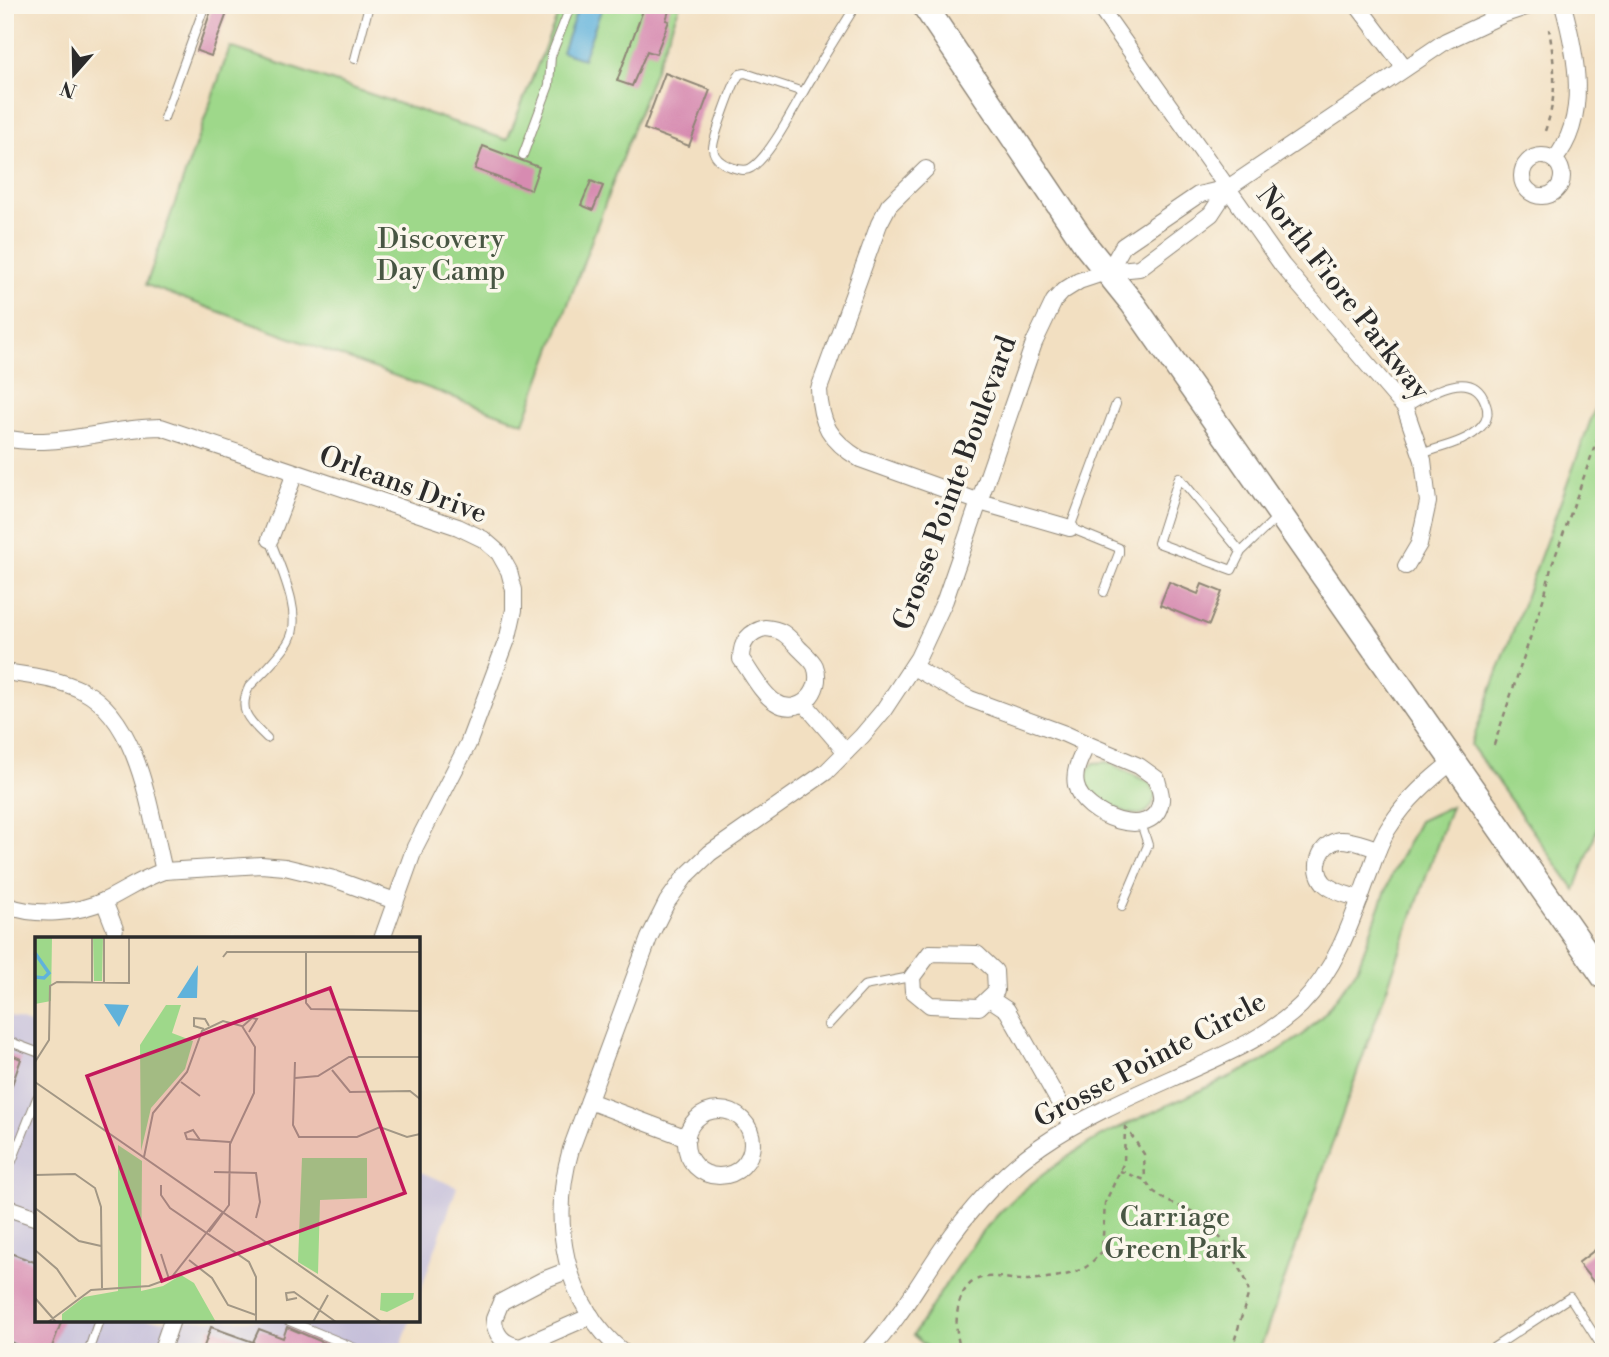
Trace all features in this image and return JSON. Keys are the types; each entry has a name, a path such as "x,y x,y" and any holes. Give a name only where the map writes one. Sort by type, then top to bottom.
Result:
{"main road":[{"path":"924,5 1087,247 1109,271 1604,976"}],"street":[{"name":"North Fiore Parkway","path":"1098,5 1305,293 1405,408 1421,454 1428,502 1419,544 1406,566"},
{"path":"1357,5 1405,68"},
{"name":"Grosse Pointe Boulevard","path":"1109,271 1123,246 1198,195 1228,188 1446,41 1473,27 1532,5"},
{"path":"1554,160 1569,134 1575,116 1577,94 1572,42 1563,5"},
{"path":"926,169 889,205 879,224 819,389 820,409 827,430 844,450 860,459 980,502 1070,528"},
{"name":"Grosse Pointe Boulevard","path":"591,1316 569,1269 562,1240 560,1211 563,1186 571,1149 649,938 673,894 685,877 710,853 826,772 883,711 913,667 945,600 1045,317 1063,291 1079,281 1109,271 1139,268 1211,214 1228,188"},
{"name":"Orleans Drive","path":"5,439 34,443 135,427 161,427 458,527 483,539 499,553 509,572 514,590 514,610 508,637 468,744 427,821 383,937"},
{"path":"270,539 295,473"},
{"path":"765,628 783,631 814,664 815,689 804,703 796,706 779,705 766,693 741,659 744,642 749,635 765,628"},
{"path":"913,667 970,699 1065,734 1139,766 1157,779 1161,799 1156,814 1145,822 1128,823 1105,815 1084,802 1076,786 1076,768 1087,744"},
{"path":"5,672 58,681 85,692 106,708 124,730 135,755 164,871"},
{"path":"804,703 846,752"},
{"name":"Grosse Pointe Circle","path":"868,1352 898,1317 959,1225 995,1185 1039,1147 1072,1125 1244,1046 1284,1020 1301,1005 1323,977 1346,936 1378,849 1389,827 1433,776 1453,761"},
{"path":"1360,899 1325,884 1320,877 1318,860 1326,846 1342,840 1378,849"},
{"path":"5,905 37,912 73,911 104,901 164,871 261,865 285,867 334,878 396,901"},
{"path":"104,901 115,929"},
{"path":"930,953 977,954 995,971 996,991 989,998 979,1007 930,1005 913,992 912,977 930,953"},
{"path":"989,998 1007,1010 1072,1125"},
{"path":"589,1101 687,1139"},
{"path":"718,1109 739,1116 747,1124 752,1144 750,1155 736,1171 715,1175 695,1166 689,1156 687,1139 691,1125 698,1117 718,1109"},
{"path":"5,1207 35,1217"},
{"path":"569,1269 501,1303 494,1319 498,1336 504,1342 520,1347 591,1316 612,1343 623,1352"},
{"path":"161,1352 171,1322"}],"lane":[{"path":"164,118 205,5"},
{"path":"355,59 369,5"},
{"path":"523,155 549,85 551,56 571,5"},
{"path":"803,92 740,74 713,144 716,157 724,164 737,169 748,170 754,166 769,149 856,5"},
{"path":"1405,408 1455,384 1476,389 1483,395 1487,406 1488,416 1471,436 1421,454"},
{"path":"1104,592 1119,548 1070,528 1116,404"},
{"path":"1241,552 1179,477 1158,542 1232,570 1241,552 1280,514"},
{"path":"267,738 248,719 244,705 245,696 249,687 289,640 294,625 293,605 270,539"},
{"path":"1122,906 1148,845 1141,823"},
{"path":"828,1025 863,986 905,978 912,980"},
{"path":"5,1041 35,1051"},
{"path":"5,1165 12,1161 35,1103"},
{"path":"1487,1352 1570,1297 1604,1350"},
{"path":"88,1352 98,1322"},
{"path":"293,1322 357,1349 356,1352"}],"path":[{"path":"175,5 201,15"},
{"path":"1545,131 1553,107 1555,62 1549,29"},
{"path":"1494,745 1604,421"},
{"path":"962,1352 957,1341 961,1296 974,1281 991,1276 1022,1280 1052,1277 1086,1268 1102,1252 1105,1203 1124,1162 1125,1126 1144,1154 1145,1180 1153,1191 1167,1201 1198,1214 1209,1223 1226,1243 1244,1275 1249,1292 1231,1352"},
{"path":"1120,1171 1145,1180"}],"shaded area":[{"path":"5,1015 35,1026 35,1322 409,1322 399,1352 5,1352"},
{"path":"420,1172 457,1187 420,1292"}],"green space":[{"name":"Discovery Day Camp","path":"562,5 680,5 524,423 146,285 230,47 507,140"},
{"path":"1604,384 1604,810 1575,890 1471,745"},
{"path":"1108,762 1150,783 1156,794 1150,809 1140,814 1128,813 1088,792 1084,783 1087,772 1094,763"},
{"name":"Carriage Green Park","path":"1451,806 1259,1352 933,1352 913,1335 973,1244 1000,1212 1031,1184 1065,1158 1101,1136 1262,1062 1304,1034 1324,1014 1357,969 1392,874 1419,821"}],"water":[{"path":"579,5 603,5 583,59 562,52"}],"building":[{"path":"213,5 230,5 211,56 197,51"},
{"path":"645,5 671,5 666,20 669,21 656,54 647,51 632,86 617,81"},
{"path":"665,73 710,90 689,146 644,129"},
{"path":"483,146 539,167 531,190 475,169"},
{"path":"591,181 603,186 593,210 581,205"},
{"path":"1169,582 1198,594 1202,584 1222,592 1209,625 1160,605"},
{"path":"5,1052 21,1059 7,1099 5,1098"},
{"path":"1604,1243 1604,1295 1578,1263"},
{"path":"5,1251 35,1262 35,1322 61,1322 50,1352 36,1352 5,1340"},
{"path":"211,1327 253,1342 259,1329 283,1338 287,1327 346,1352 202,1352"}]}
